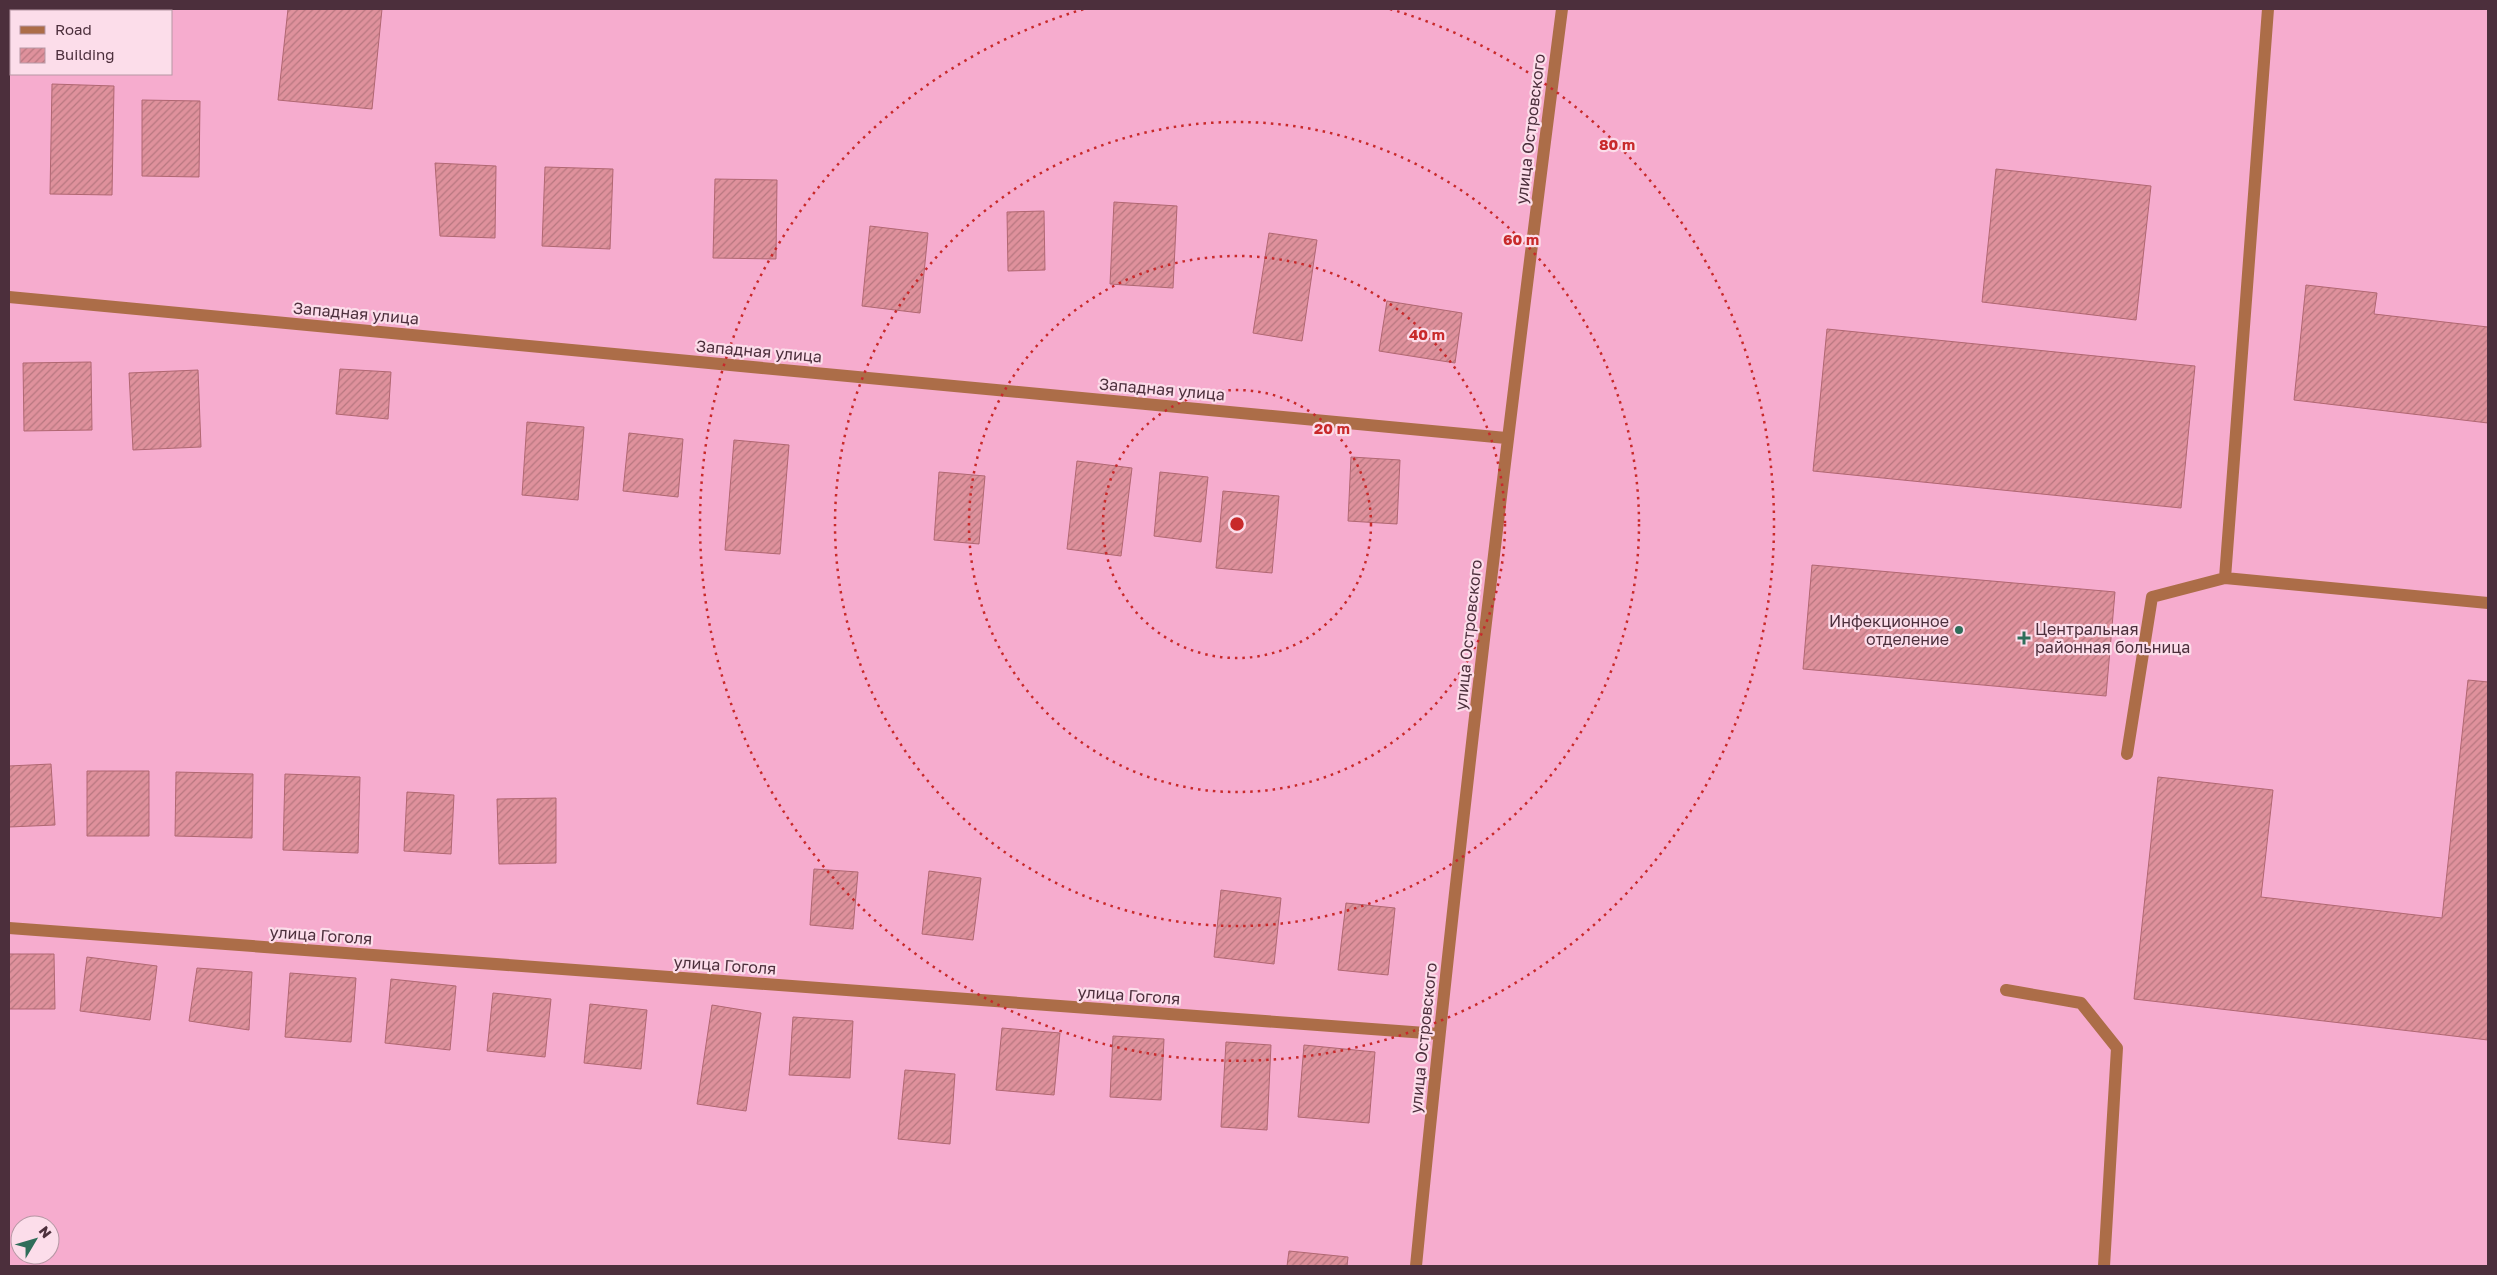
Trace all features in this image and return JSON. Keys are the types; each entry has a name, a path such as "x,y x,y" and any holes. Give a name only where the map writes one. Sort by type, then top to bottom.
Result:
{"street":[{"name":"улица Островского","path":"1416,1266 1439,1034 1506,438 1562,9"},
{"path":"2225,578 2268,9"},
{"name":"Западная улица","path":"9,297 1506,438"},
{"path":"2127,754 2152,597 2225,578 2488,603"},
{"name":"улица Гоголя","path":"9,928 1439,1034"},
{"path":"2006,990 2081,1003 2116,1048 2104,1266"}],"building":[{"path":"288,9 382,9 372,109 278,100"},
{"path":"52,84 114,86 112,195 50,194"},
{"path":"142,100 200,101 199,177 142,176"},
{"path":"435,163 496,166 495,238 440,236"},
{"path":"545,167 613,169 610,249 542,246"},
{"path":"1996,169 2151,186 2136,320 1982,302"},
{"path":"715,179 777,180 776,259 713,258"},
{"path":"1114,202 1177,206 1173,288 1110,284"},
{"path":"1044,211 1045,270 1008,271 1007,212"},
{"path":"870,226 928,233 920,313 862,306"},
{"path":"1269,233 1317,240 1302,341 1253,333"},
{"path":"2306,285 2377,293 2374,314 2488,327 2488,423 2294,400"},
{"path":"1387,301 1462,313 1455,363 1379,351"},
{"path":"1827,329 2195,366 2181,508 1813,471"},
{"path":"91,362 92,430 24,431 23,363"},
{"path":"340,369 391,372 388,419 336,414"},
{"path":"198,370 201,447 133,450 129,373"},
{"path":"527,422 584,427 578,500 522,495"},
{"path":"629,433 683,439 678,497 623,491"},
{"path":"734,440 789,445 780,554 725,550"},
{"path":"1351,457 1400,460 1397,524 1348,521"},
{"path":"1077,461 1132,468 1121,556 1067,549"},
{"path":"939,472 985,476 979,544 934,540"},
{"path":"1160,472 1208,477 1201,542 1154,536"},
{"path":"1223,491 1279,496 1272,573 1216,568"},
{"name":"Инфекционное отделение","path":"1812,565 2115,592 2106,696 1803,669"},
{"path":"2468,680 2488,682 2488,1040 2134,999 2158,777 2273,790 2261,897 2442,918"},
{"path":"51,764 55,825 9,827 9,766"},
{"path":"87,771 149,771 149,836 87,836"},
{"path":"176,772 253,774 252,838 175,836"},
{"path":"285,774 360,777 358,853 283,850"},
{"path":"407,792 454,795 451,854 404,851"},
{"path":"556,798 556,863 499,864 497,799"},
{"path":"814,869 858,872 853,929 810,925"},
{"path":"929,871 981,878 973,940 922,934"},
{"path":"1221,890 1281,898 1274,964 1214,957"},
{"path":"1346,903 1395,908 1388,975 1338,970"},
{"path":"9,954 54,954 55,1009 9,1009"},
{"path":"87,957 157,966 150,1020 80,1011"},
{"path":"197,968 252,972 249,1030 189,1021"},
{"path":"290,973 356,978 351,1042 285,1037"},
{"path":"391,979 456,986 450,1050 385,1043"},
{"path":"493,993 551,999 545,1057 487,1051"},
{"path":"590,1004 647,1010 641,1069 584,1063"},
{"path":"712,1005 761,1013 746,1111 697,1104"},
{"path":"793,1017 853,1021 850,1078 789,1075"},
{"path":"1002,1028 1060,1033 1054,1095 996,1090"},
{"path":"1113,1036 1164,1039 1161,1100 1110,1097"},
{"path":"1226,1042 1271,1045 1267,1130 1221,1127"},
{"path":"1304,1045 1375,1052 1369,1123 1298,1117"},
{"path":"905,1070 955,1074 950,1144 898,1139"},
{"path":"1289,1251 1348,1257 1347,1266 1287,1266"}],"place":[{"name":"Инфекционное отделение","path":"1959,630"},
{"name":"Центральная районная больница","path":"2024,638"}]}
